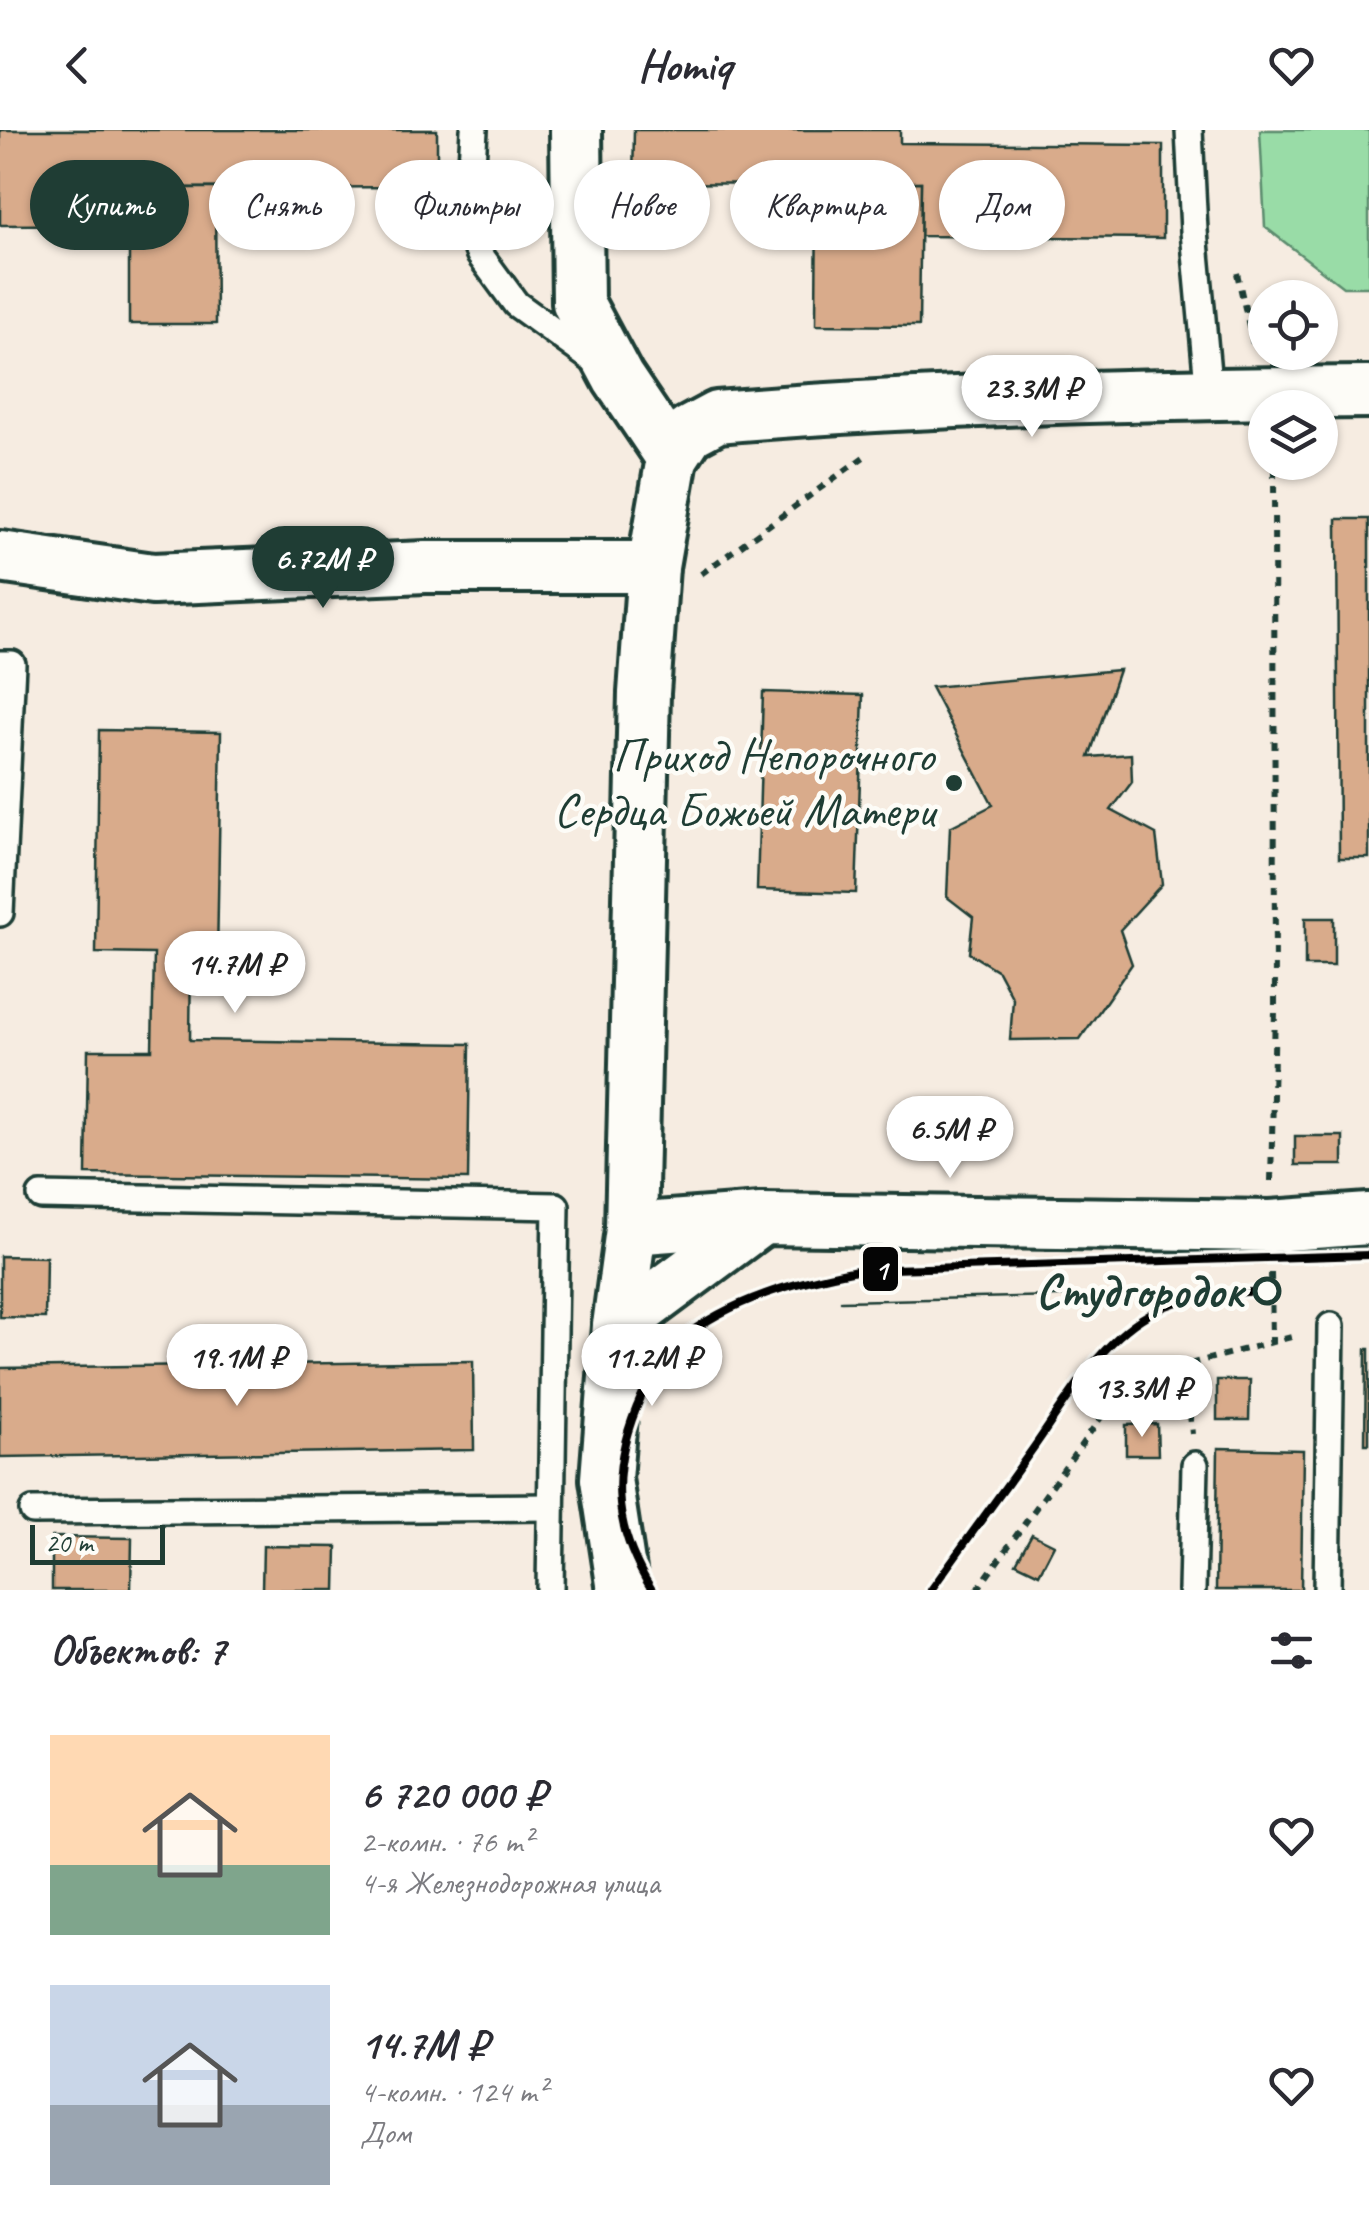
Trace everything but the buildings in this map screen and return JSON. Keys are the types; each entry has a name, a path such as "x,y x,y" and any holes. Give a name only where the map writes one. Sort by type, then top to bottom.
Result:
{"street":[{"path":"576,130 578,303 618,378 672,458 674,572 644,693 632,1228 618,1326 606,1480 623,1590"},
{"path":"672,458 690,432 716,417 939,404 1369,392"},
{"path":"0,557 153,578 425,567 674,572"},
{"path":"632,1228 762,1219 1271,1226 1369,1220"},
{"path":"618,1326 762,1219"}],"lane":[{"path":"474,130 469,216 480,255 516,304 618,378"},
{"path":"1189,130 1209,395"},
{"path":"0,664 12,664 0,913"},
{"path":"41,1196 556,1206 550,1590"},
{"path":"1327,1590 1331,1326"},
{"path":"1192,1590 1195,1465"},
{"path":"33,1511 552,1506"}],"path":[{"path":"674,572 874,450"},
{"path":"1271,1150 1275,1010 1274,480"},
{"path":"976,1590 1112,1402 1152,1374 1331,1326"},
{"path":"1185,1366 1195,1465"}],"green space":[{"path":"1260,130 1369,130 1369,287 1343,287 1265,227"}],"tram line":[{"path":"841,1301 1271,1291"}],"transit line":[{"name":"1","path":"652,1590 638,1566 622,1518 619,1494 624,1446 658,1364 681,1339 721,1313 788,1287 857,1270 1369,1255"},
{"name":"1","path":"931,1590 1073,1391 1119,1336 1155,1311 1182,1301 1267,1291"}],"place":[{"name":"Приход Непорочного Сердца Божьей Матери","path":"954,783"},
{"name":"Студгородок","path":"1267,1291"}]}
